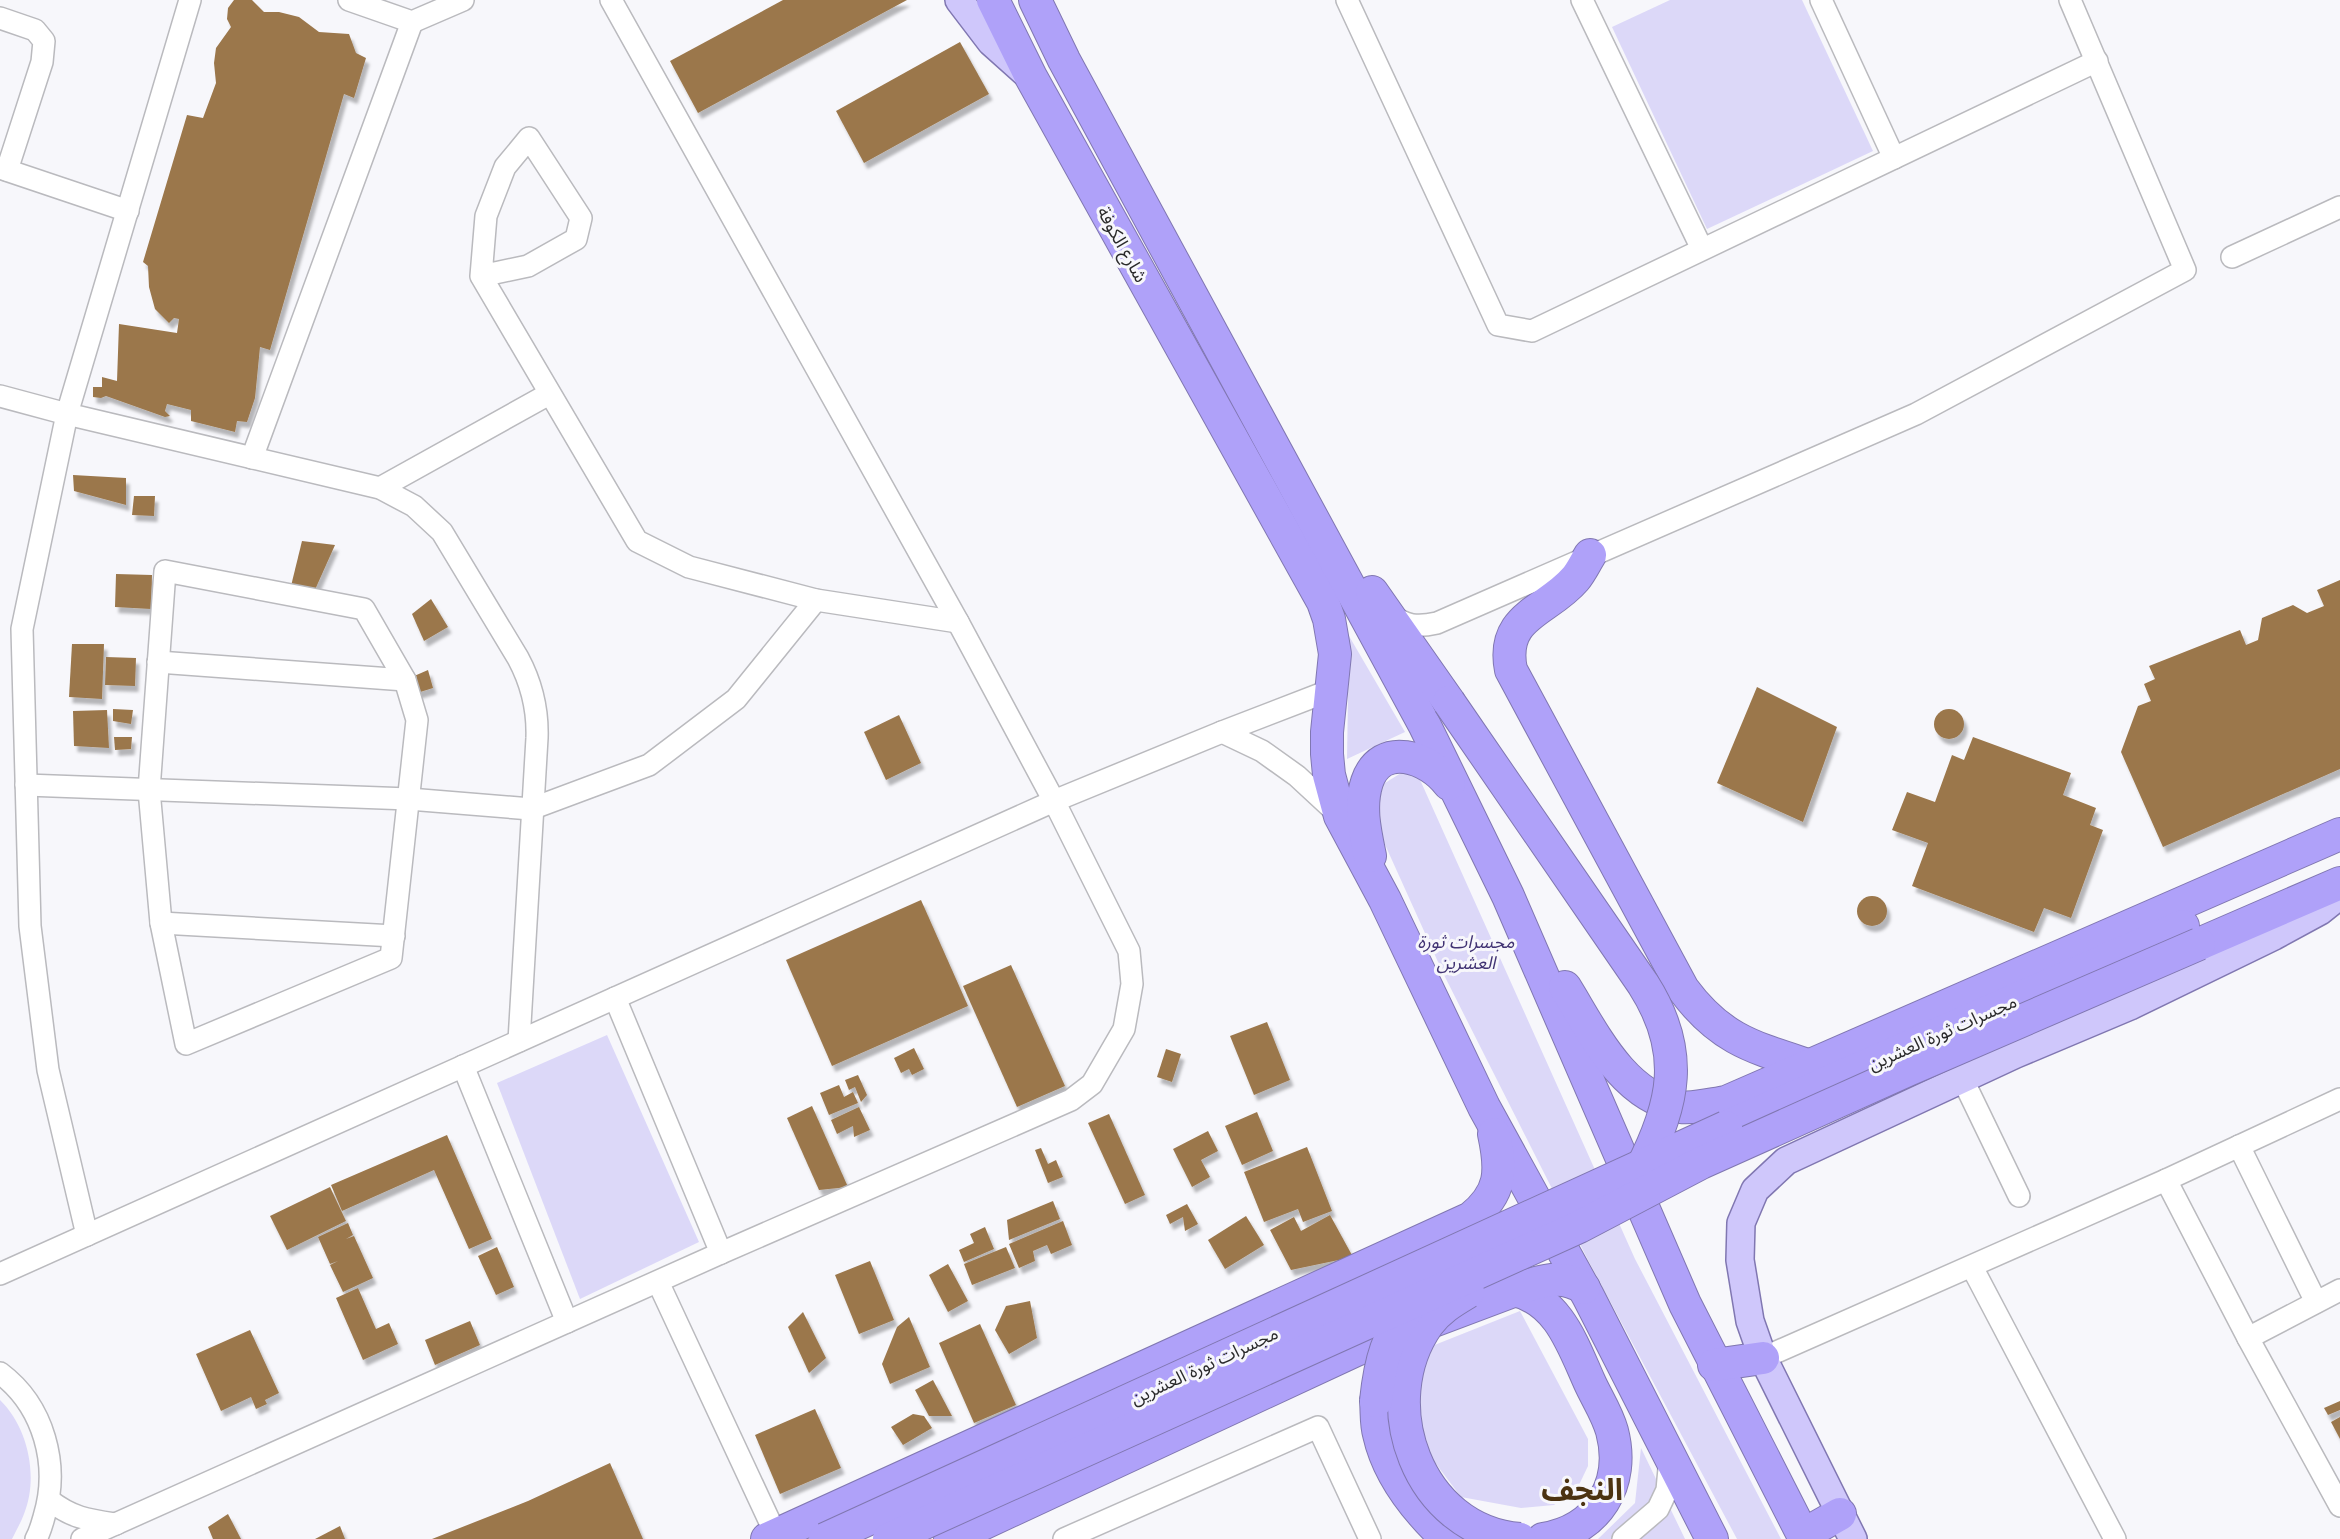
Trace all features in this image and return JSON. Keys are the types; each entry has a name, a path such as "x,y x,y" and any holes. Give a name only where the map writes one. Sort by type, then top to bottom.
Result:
{"highway":[{"name":"شارع الكوفة","path":"993,0 1031,77 1323,602 1333,636 1334,672 1327,732 1329,775 1340,816 1385,900"},
{"name":"شارع الكوفة","path":"1035,0 1064,60 1291,476"},
{"path":"1291,476 1643,984 1656,1004 1668,1036 1671,1054 1668,1105 1657,1138 1626,1195 1592,1221 1525,1257 1449,1304 1430,1322 1411,1358 1404,1387 1403,1418 1415,1461 1432,1489 1458,1515 1482,1530 1520,1539"},
{"path":"1291,476 1425,726 1469,815 1508,896 1685,1304 1714,1365 1804,1537 1847,1526"},
{"path":"1590,555 1575,580 1523,620 1515,630 1508,656 1511,670 1690,998 1712,1022 1729,1035 1748,1045 1808,1065"},
{"path":"1469,815 1444,777 1430,765 1413,757 1402,756 1380,763 1372,771 1364,793 1363,815 1372,864 1385,900 1484,1107 1586,1292 1712,1539"},
{"path":"1508,896 1605,1050 1630,1082 1649,1094 1680,1107 1726,1102 2340,834"},
{"name":"مجسرات ثورة العشرين","path":"825,1539 1726,1127 2340,857"},
{"name":"مجسرات ثورة العشرين","path":"889,1539 1592,1221 1701,1163 1908,1070 2340,883"},
{"path":"771,1537 1471,1218 1487,1205 1495,1191 1498,1173 1498,1152 1484,1107"},
{"path":"1447,1539 1407,1495 1389,1465 1378,1433 1376,1401 1378,1374 1386,1344 1402,1316 1428,1284 1444,1269 1501,1229"},
{"path":"950,1539 1356,1350 1514,1290 1559,1279 1572,1280 1586,1292 1590,1307 1583,1345 1583,1368"},
{"path":"1514,1290 1529,1293 1539,1299 1556,1317 1571,1341 1611,1429 1614,1443 1614,1470 1608,1494 1595,1514 1566,1534 1543,1539"},
{"path":"1291,1301 1301,1298 1312,1299 1331,1310 1337,1319 1341,1341 1331,1360 1322,1367"},
{"path":"1714,1365 1762,1358"}],"main road":[{"path":"960,0 991,42 1031,77"},
{"path":"1053,0 1060,28 1064,60"},
{"path":"1847,1526 1762,1358 1750,1321 1740,1260 1741,1223 1755,1190 1786,1161 1962,1078 2130,1006 2254,946 2320,911 2340,895"}],"street":[{"path":"87,1235 48,1070 30,926 22,629 67,414 190,0"},
{"path":"349,0 412,22 463,0"},
{"path":"82,1539 721,1253 1071,1100 1092,1084 1124,1029 1132,984 1129,951 1054,801 958,622 611,0"},
{"path":"1347,0 1498,325 1532,331 2097,61"},
{"path":"1581,0 1702,249"},
{"path":"1821,0 1894,158"},
{"path":"1381,604 1395,618 1409,625 1421,626 1437,623 1916,414 2185,270 2070,0"},
{"path":"0,18 35,30 44,41 42,62 3,169 128,210"},
{"path":"252,459 412,22"},
{"path":"481,276 528,266 576,239 581,218 529,138 505,166 486,216 481,276 637,541 689,567 816,600 958,622"},
{"path":"2232,257 2340,207"},
{"path":"380,488 549,394"},
{"path":"0,396 252,459 380,488 414,506 442,532 526,673 536,705 537,722 519,1041"},
{"path":"165,571 364,609 405,680 417,720 391,958 186,1044 161,923 149,790 165,571"},
{"path":"26,785 409,799 531,809 649,765 736,699 816,600"},
{"path":"158,662 405,680"},
{"path":"0,1291 7,1271 1054,801 1332,690"},
{"path":"1222,732 1262,751 1296,776 1340,816"},
{"path":"161,923 393,936"},
{"path":"615,998 721,1253"},
{"path":"463,1066 567,1322"},
{"path":"1962,1078 2019,1196"},
{"path":"1762,1358 1972,1267 2340,1099"},
{"path":"2239,1146 2316,1302"},
{"path":"2166,1180 2248,1338 2340,1506"},
{"path":"1972,1267 2115,1539"},
{"path":"658,1282 771,1537"},
{"path":"2248,1338 2340,1290"},
{"path":"0,1373 10,1381 30,1406 44,1435 51,1467 49,1500 36,1539"},
{"path":"1065,1539 1318,1427 1370,1539"},
{"path":"1623,1539 1658,1509 1667,1490 1671,1457"},
{"path":"49,1500 63,1511 82,1520 117,1524"}],"green space":[{"path":"1670,0 1802,0 1873,151 1707,229 1612,27"},
{"path":"1349,636 1405,732 1347,759"},
{"name":"مجسرات ثورة العشرين","path":"1401,773 1417,773 1635,1259 1781,1539 1737,1539 1589,1262 1443,973 1382,838 1379,799 1385,783"},
{"path":"607,1035 699,1242 580,1299 497,1083"},
{"path":"1520,1311 1588,1439 1588,1466 1578,1487 1554,1505 1521,1508 1461,1497 1430,1456 1420,1422 1418,1393 1422,1361 1432,1346"},
{"path":"0,1400 18,1424 28,1453 30,1469 31,1484 28,1500 23,1517 12,1539 0,1539"},
{"path":"1641,1448 1685,1539 1598,1539 1635,1503"}],"building":[{"path":"234,0 252,0 264,12 279,12 299,17 319,32 349,34 356,53 366,58 354,98 344,94 270,350 260,347 255,398 247,422 237,421 235,432 191,421 191,410 167,404 165,411 170,416 165,417 106,396 93,397 93,387 102,387 102,377 117,381 119,324 177,333 179,319 174,318 169,323 155,309 149,287 148,266 143,262 187,115 203,118 216,83 214,63 216,48 231,27 227,19 228,8"},
{"path":"783,0 907,0 698,113 670,61"},
{"path":"960,42 989,94 864,163 836,111"},
{"path":"73,475 126,478 126,505 74,491"},
{"path":"134,496 155,496 154,516 132,515"},
{"path":"302,541 335,545 314,592 291,586"},
{"path":"116,574 152,575 151,609 115,607"},
{"path":"2340,580 2340,769 2163,847 2121,752 2138,706 2151,701 2144,684 2155,679 2149,666 2240,630 2246,645 2258,640 2262,618 2293,605 2307,613 2324,606 2317,590"},
{"path":"431,599 448,627 424,641 412,614"},
{"path":"72,644 104,644 102,699 69,697"},
{"path":"106,657 136,658 135,686 105,685"},
{"path":"428,670 433,688 417,693 405,680"},
{"path":"1757,687 1837,727 1803,822 1717,783"},
{"path":"113,709 133,710 131,724 113,721"},
{"path":"1949,709 1955,710 1963,718 1963,730 1955,738 1949,739 1943,738 1935,730 1934,724 1935,718 1943,710"},
{"path":"107,710 109,748 74,746 73,711"},
{"path":"899,715 921,763 886,780 864,732"},
{"path":"114,737 132,737 131,749 115,750"},
{"path":"1973,737 2071,773 2063,795 2096,808 2090,825 2103,830 2071,918 2044,908 2034,932 1912,886 1928,843 1892,830 1907,792 1935,802 1952,755 1964,760"},
{"path":"1872,896 1878,897 1886,905 1886,917 1878,925 1872,926 1866,925 1858,917 1857,911 1858,905 1866,897"},
{"path":"921,900 968,1006 832,1066 786,960"},
{"path":"1011,965 1065,1086 1017,1107 963,986"},
{"path":"1267,1022 1290,1080 1254,1095 1230,1036"},
{"path":"914,1048 924,1069 912,1075 909,1069 901,1073 894,1058"},
{"path":"1166,1049 1181,1054 1172,1082 1157,1077"},
{"path":"858,1075 867,1095 861,1102 855,1087 849,1090 845,1080"},
{"path":"839,1085 844,1097 853,1092 858,1103 829,1115 820,1093"},
{"path":"812,1106 848,1187 819,1190 787,1118"},
{"path":"859,1107 870,1130 854,1137 853,1126 837,1134 831,1120"},
{"path":"1257,1112 1273,1151 1242,1165 1225,1126"},
{"path":"1109,1114 1145,1195 1125,1204 1088,1123"},
{"path":"1208,1131 1218,1151 1201,1160 1210,1177 1192,1187 1173,1149"},
{"path":"447,1135 492,1239 469,1249 434,1170 342,1211 331,1185"},
{"path":"1307,1147 1332,1211 1303,1222 1298,1209 1264,1222 1244,1172"},
{"path":"1041,1148 1048,1164 1056,1160 1063,1177 1048,1183 1035,1150"},
{"path":"330,1187 346,1221 287,1250 270,1216"},
{"path":"1053,1201 1060,1219 1009,1240 1007,1220"},
{"path":"1187,1204 1198,1224 1185,1231 1183,1217 1170,1224 1166,1215"},
{"path":"1330,1215 1353,1257 1291,1270 1270,1230 1294,1217 1301,1231"},
{"path":"1246,1216 1264,1245 1225,1269 1208,1240"},
{"path":"1063,1221 1072,1245 1051,1254 1047,1245 1033,1251 1035,1261 1019,1268 1009,1244"},
{"path":"348,1223 353,1235 346,1239 354,1236 373,1278 343,1292 330,1265 338,1261 330,1264 318,1237"},
{"path":"985,1227 994,1249 964,1262 959,1250 974,1243 970,1234"},
{"path":"497,1247 514,1287 496,1295 478,1256"},
{"path":"1006,1247 1015,1268 972,1285 964,1264"},
{"path":"870,1261 894,1320 859,1334 835,1275"},
{"path":"948,1264 968,1301 948,1312 929,1275"},
{"path":"358,1288 376,1329 389,1323 398,1344 363,1360 336,1298"},
{"path":"1030,1301 1037,1338 1009,1354 995,1330 1006,1306"},
{"path":"803,1312 826,1358 809,1373 788,1327"},
{"path":"909,1317 930,1367 890,1384 882,1364 897,1327"},
{"path":"470,1321 480,1345 435,1365 425,1340"},
{"path":"980,1324 1016,1405 974,1423 939,1343"},
{"path":"250,1330 279,1393 265,1400 267,1404 256,1409 251,1397 221,1411 196,1354"},
{"path":"933,1380 952,1416 929,1416 915,1390"},
{"path":"2340,1401 2340,1410 2328,1415 2324,1408"},
{"path":"815,1409 841,1468 780,1494 755,1435"},
{"path":"913,1414 924,1416 932,1428 903,1445 891,1427"},
{"path":"2340,1417 2340,1439 2331,1422"},
{"path":"610,1463 643,1539 432,1539 528,1501"},
{"path":"228,1514 241,1539 213,1539 208,1527"},
{"path":"340,1526 345,1539 315,1539"}],"district":[{"name":"النجف","path":"1582,1488"}]}
